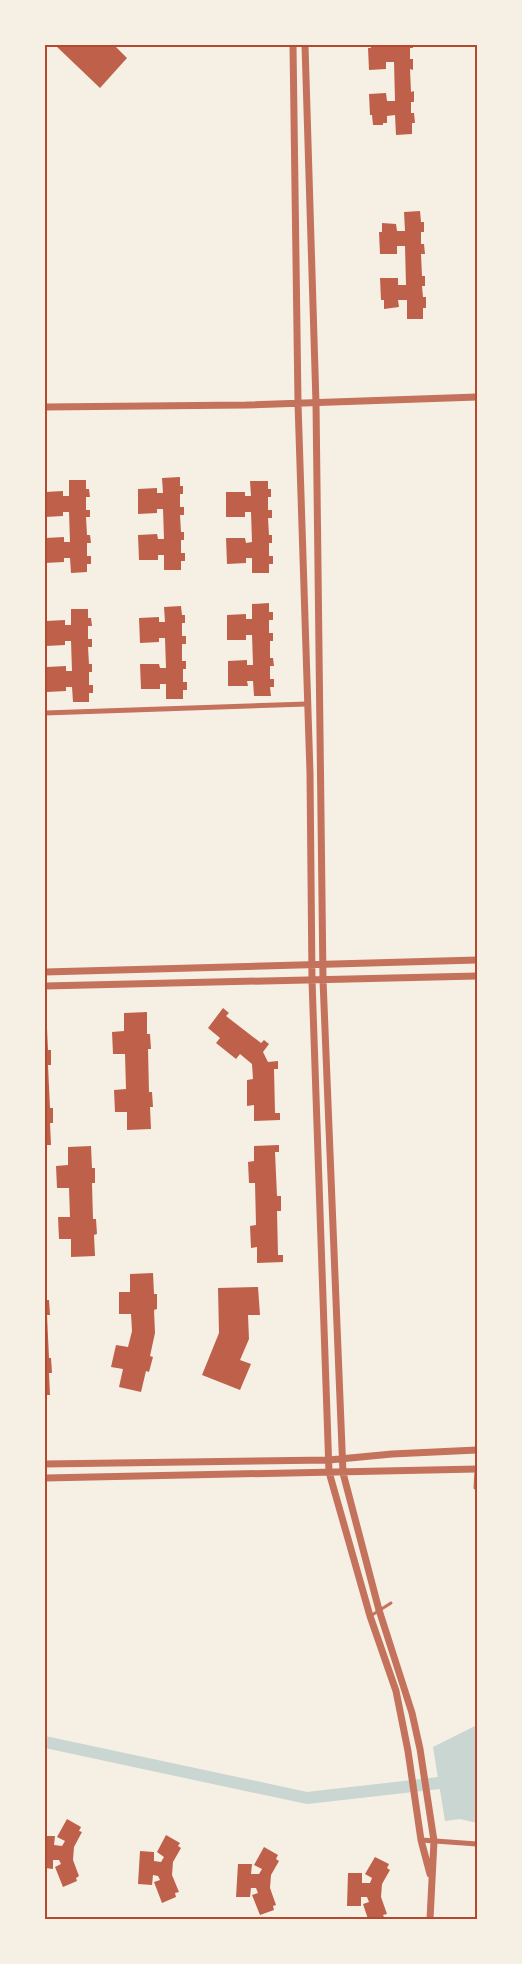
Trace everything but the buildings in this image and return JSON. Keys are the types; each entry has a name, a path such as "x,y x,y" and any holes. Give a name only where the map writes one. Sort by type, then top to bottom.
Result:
{"street":[{"path":"293,45 298,403 312,980 329,1472 370,1616 396,1691 408,1751 421,1840 431,1881"},
{"path":"304,45 316,403 322,964 344,1473 379,1610 412,1713 420,1749 434,1841 430,1919"},
{"path":"45,407 316,403 477,397"},
{"path":"45,713 307,704"},
{"path":"45,972 477,960"},
{"path":"45,986 477,976"},
{"path":"45,1464 329,1460 477,1450"},
{"path":"45,1478 477,1469"},
{"path":"421,1840 477,1844"}],"lane":[{"path":"475,1488 477,1469"},
{"path":"370,1616 391,1603"}],"shaded area":[{"path":"477,1725 477,1823 460,1819 445,1821 433,1747"}],"waterway":[{"path":"45,1742 307,1798 439,1783"}]}
